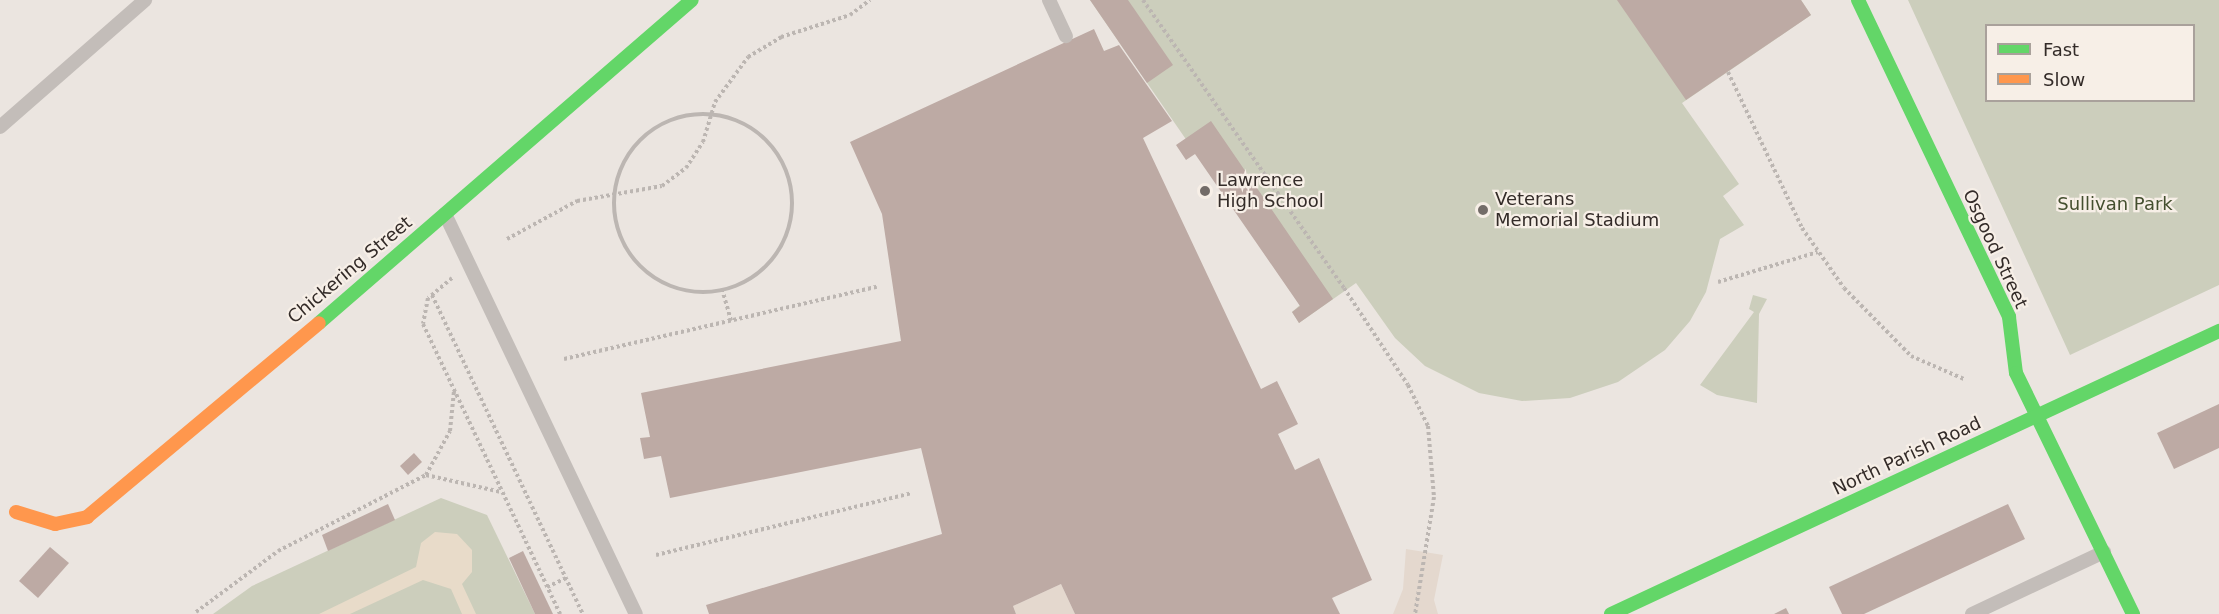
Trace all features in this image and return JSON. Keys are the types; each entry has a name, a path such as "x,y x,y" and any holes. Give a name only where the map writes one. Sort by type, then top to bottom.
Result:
{"street":[{"name":"Chickering Street","path":"16,512 55,524 87,517 134,483 692,0"},
{"name":"Osgood Street","path":"1858,0 2009,316 2016,373 2133,614"},
{"name":"North Parish Road","path":"1611,614 2219,331"}],"lane":[{"path":"0,127 145,0"},
{"path":"1049,0 1066,36"},
{"path":"445,214 636,614"},
{"path":"0,500 16,512"},
{"path":"1972,614 2104,552"}],"path":[{"path":"507,239 549,212 662,186 686,168 703,142 711,113 726,82 748,57 780,37 850,15 870,0"},
{"path":"1143,0 1344,288 1408,385 1428,426 1435,459 1434,497 1416,614"},
{"path":"1728,72 1818,252 1844,288 1911,356 1964,379"},
{"path":"711,113 743,121 769,142 788,172 793,207 787,236 770,266 740,285 703,293 672,289 644,272 614,224 614,198 635,144 656,126 711,113"},
{"path":"1718,282 1818,252"},
{"path":"455,275 432,295 422,311 423,324 560,614"},
{"path":"564,359 878,287"},
{"path":"722,289 731,321"},
{"path":"432,295 583,614"},
{"path":"196,612 278,551 426,475 450,430 454,390"},
{"path":"426,475 501,492"},
{"path":"656,555 912,493"},
{"path":"548,587 566,578"}],"green space":[{"name":"Veterans Memorial Stadium","path":"1090,0 1801,0 1811,15 1682,103 1739,184 1723,196 1744,225 1720,239 1706,292 1690,321 1665,350 1618,382 1570,398 1522,401 1479,393 1425,366 1395,338 1356,283 1299,323 1292,312 1300,305"},
{"name":"Sullivan Park","path":"1908,0 2219,0 2219,285 2070,355"},
{"path":"1753,295 1767,299 1759,314 1757,403 1717,395 1700,385 1754,312 1749,309"},
{"path":"441,498 487,515 535,614 213,614 252,586"}],"sand":[{"path":"435,532 457,534 472,550 472,572 462,584 476,614 462,614 451,589 423,580 350,614 319,614 416,567 421,543"}],"shaded area":[{"path":"1406,549 1443,555 1434,600 1438,614 1393,614 1403,589"},
{"path":"1061,584 1075,614 1016,614 1013,606"}],"building":[{"path":"1090,0 1128,0 1173,65 1147,83"},
{"path":"1617,0 1801,0 1811,15 1686,100"},
{"name":"Lawrence High School","path":"1094,29 1104,51 1119,45 1172,121 1143,138 1261,389 1277,381 1298,424 1278,434 1295,470 1319,458 1372,580 1332,598 1340,614 1075,614 1061,584 1013,606 1016,614 709,614 706,605 942,534 921,448 670,498 661,456 644,459 640,438 650,437 641,393 901,341 882,214 850,142"},
{"path":"1211,121 1333,299 1299,323 1292,312 1300,306 1195,154 1186,160 1176,145"},
{"path":"2219,404 2219,448 2174,469 2157,433"},
{"path":"414,453 422,462 408,475 400,466"},
{"path":"388,504 395,520 328,551 322,535"},
{"path":"2008,504 2025,539 1864,614 1842,614 1829,587"},
{"path":"50,547 69,563 38,598 19,581"},
{"path":"523,551 553,614 535,614 509,558"},
{"path":"1786,608 1789,614 1774,614"}],"traffic: fast":[{"path":"319,323 692,0"},
{"path":"1858,0 2009,317 2016,373 2133,614"},
{"path":"1611,614 2219,331"}],"traffic: slow":[{"path":"16,512 55,524 87,517 319,323"}],"place":[{"name":"Lawrence High School","path":"1205,191"},
{"name":"Veterans Memorial Stadium","path":"1483,210"}]}
